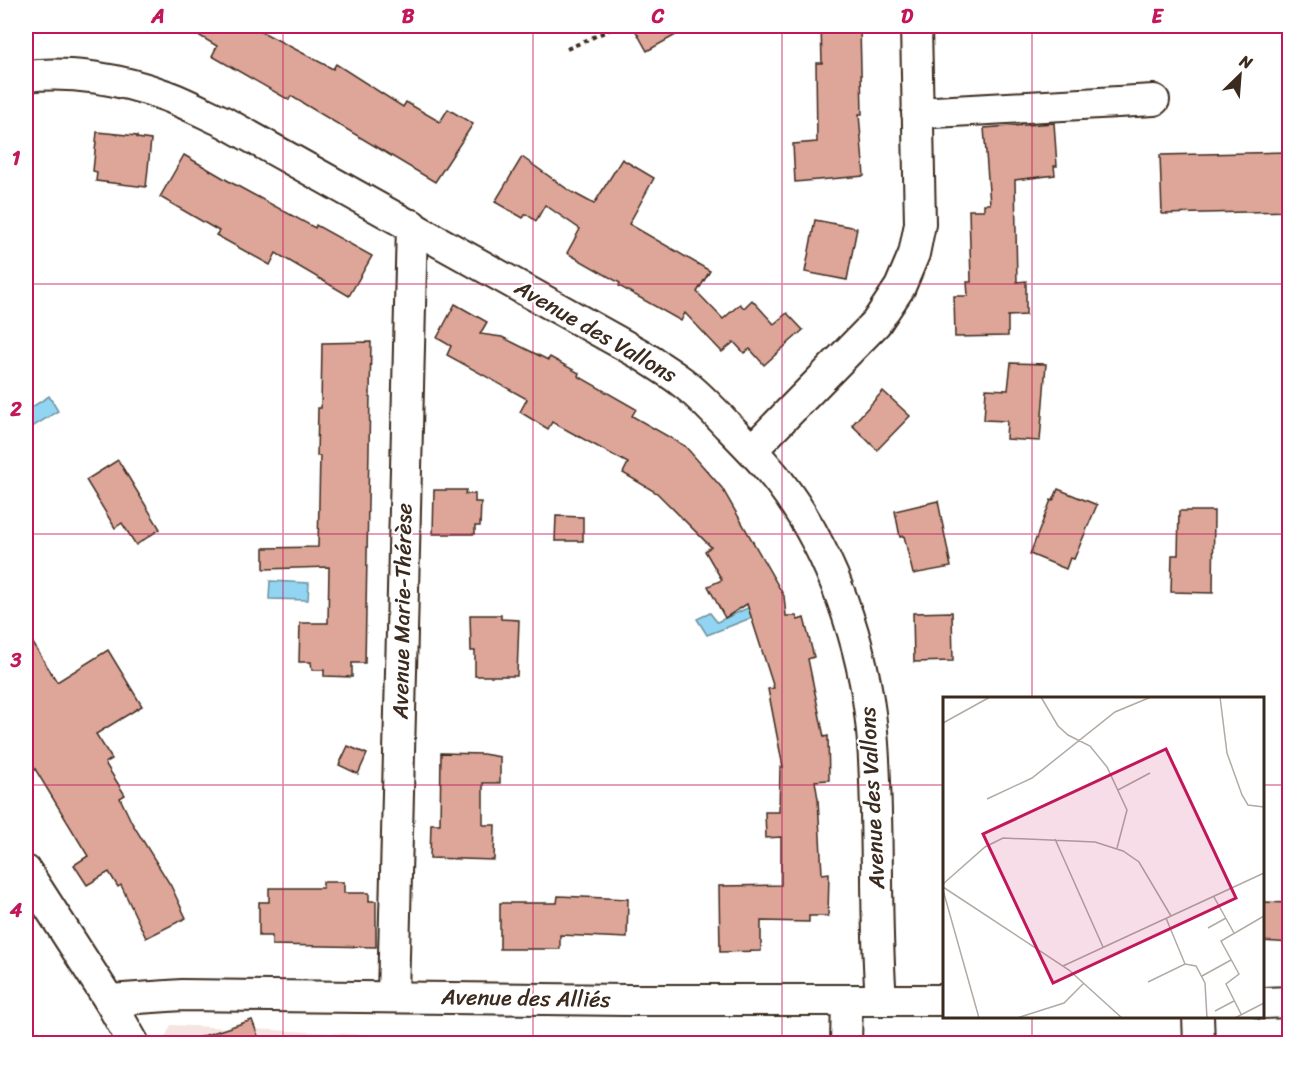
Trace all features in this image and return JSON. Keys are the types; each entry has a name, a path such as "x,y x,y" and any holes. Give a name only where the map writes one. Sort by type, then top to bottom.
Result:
{"street":[{"path":"752,450 876,323 900,287 914,254 921,224 916,26"},
{"name":"Avenue des Vallons","path":"26,76 39,74 103,78 163,95 224,122 412,225 657,365 683,382 752,450 781,484 815,538 840,592 860,658 873,740 877,814 877,943 880,999"},
{"path":"917,113 1154,100"},
{"name":"Avenue Marie-Thérèse","path":"393,996 412,225"},
{"path":"26,871 109,1000 134,1044"},
{"name":"Avenue des Alliés","path":"109,1000 182,995 624,1000 943,1000"},
{"path":"846,1044 847,1000"},
{"path":"1264,1003 1290,1002"},
{"path":"1198,1018 1199,1044"}],"path":[{"path":"567,49 618,26"}],"shaded area":[{"path":"171,1025 471,1040 471,1044 162,1044"}],"water":[{"path":"49,396 58,411 26,431 26,411"},
{"path":"270,581 309,583 308,600 269,599"},
{"path":"752,606 756,616 707,635 697,619 710,613 717,622"}],"building":[{"path":"183,26 251,26 333,69 336,64 403,107 406,102 440,122 448,109 473,124 435,182 291,96 289,100 212,56 217,46"},
{"path":"633,26 692,26 647,51"},
{"path":"821,26 860,26 862,114 859,114 864,176 795,182 793,144 817,142 816,63 822,63"},
{"path":"1054,123 1057,166 1054,166 1055,175 1015,180 1017,282 1026,281 1026,315 1008,316 1008,336 955,337 954,296 968,296 967,282 971,282 969,210 984,210 984,204 990,204 984,128"},
{"path":"97,132 137,136 137,138 151,140 146,187 96,181 97,172 93,171"},
{"path":"1290,152 1290,211 1162,214 1160,155"},
{"path":"184,155 315,228 316,225 372,256 349,296 276,253 270,265 216,235 219,231 160,197"},
{"path":"522,157 570,191 594,204 622,159 654,178 629,224 710,271 697,292 723,319 740,304 744,308 752,300 774,324 787,313 803,330 764,365 750,349 744,353 734,342 722,352 685,313 681,321 567,253 580,229 545,205 536,221 526,214 523,218 495,202"},
{"path":"815,220 857,228 847,280 805,272"},
{"path":"455,304 487,322 480,334 502,337 548,360 550,357 636,409 632,416 685,446 722,488 784,596 786,616 796,616 798,620 804,618 814,657 808,659 824,737 828,736 829,780 815,781 822,874 829,873 828,916 809,916 809,922 761,921 761,951 720,952 719,886 781,885 781,837 766,838 765,812 779,812 780,767 783,767 768,689 774,688 747,604 725,618 708,586 722,580 705,551 711,547 657,493 623,473 628,463 552,422 548,429 520,412 527,399 447,355 451,346 437,338"},
{"path":"371,342 365,663 352,663 352,677 324,676 324,670 312,670 311,662 299,662 300,623 328,623 329,567 264,569 264,548 318,547 320,456 317,456 318,408 321,408 322,343"},
{"path":"1011,363 1046,364 1040,441 1006,439 1007,421 984,420 986,389 1008,390"},
{"path":"883,391 910,416 877,450 852,425"},
{"path":"118,460 160,529 136,545 122,523 115,528 86,480"},
{"path":"1058,489 1097,505 1074,559 1070,558 1066,569 1030,554 1051,500 1053,501"},
{"path":"434,490 466,490 465,494 475,494 475,502 481,502 480,526 475,526 475,534 433,534"},
{"path":"938,501 951,567 913,574 904,536 900,537 895,511"},
{"path":"1179,511 1214,511 1213,593 1171,592 1172,555 1178,555"},
{"path":"556,516 583,517 583,541 555,541"},
{"path":"952,612 953,661 914,662 913,613"},
{"path":"470,615 501,615 501,619 519,620 517,676 475,676 475,651 471,651"},
{"path":"26,632 57,682 108,650 142,706 96,734 112,759 105,763 125,795 120,798 132,823 171,886 186,918 146,938 121,885 118,887 109,872 87,885 74,865 88,856 26,754"},
{"path":"348,746 367,754 358,774 339,765"},
{"path":"441,753 483,754 500,757 500,783 483,783 483,825 495,825 494,860 430,858 431,824 440,824"},
{"path":"323,882 344,882 344,893 369,893 369,901 376,901 376,947 272,945 272,936 259,936 259,902 269,902 269,888 323,888"},
{"path":"558,896 628,899 627,938 560,935 560,949 500,949 500,903 557,903"},
{"path":"1264,902 1290,903 1290,943 1264,941"},
{"path":"252,1020 261,1044 195,1044 194,1039"}]}
